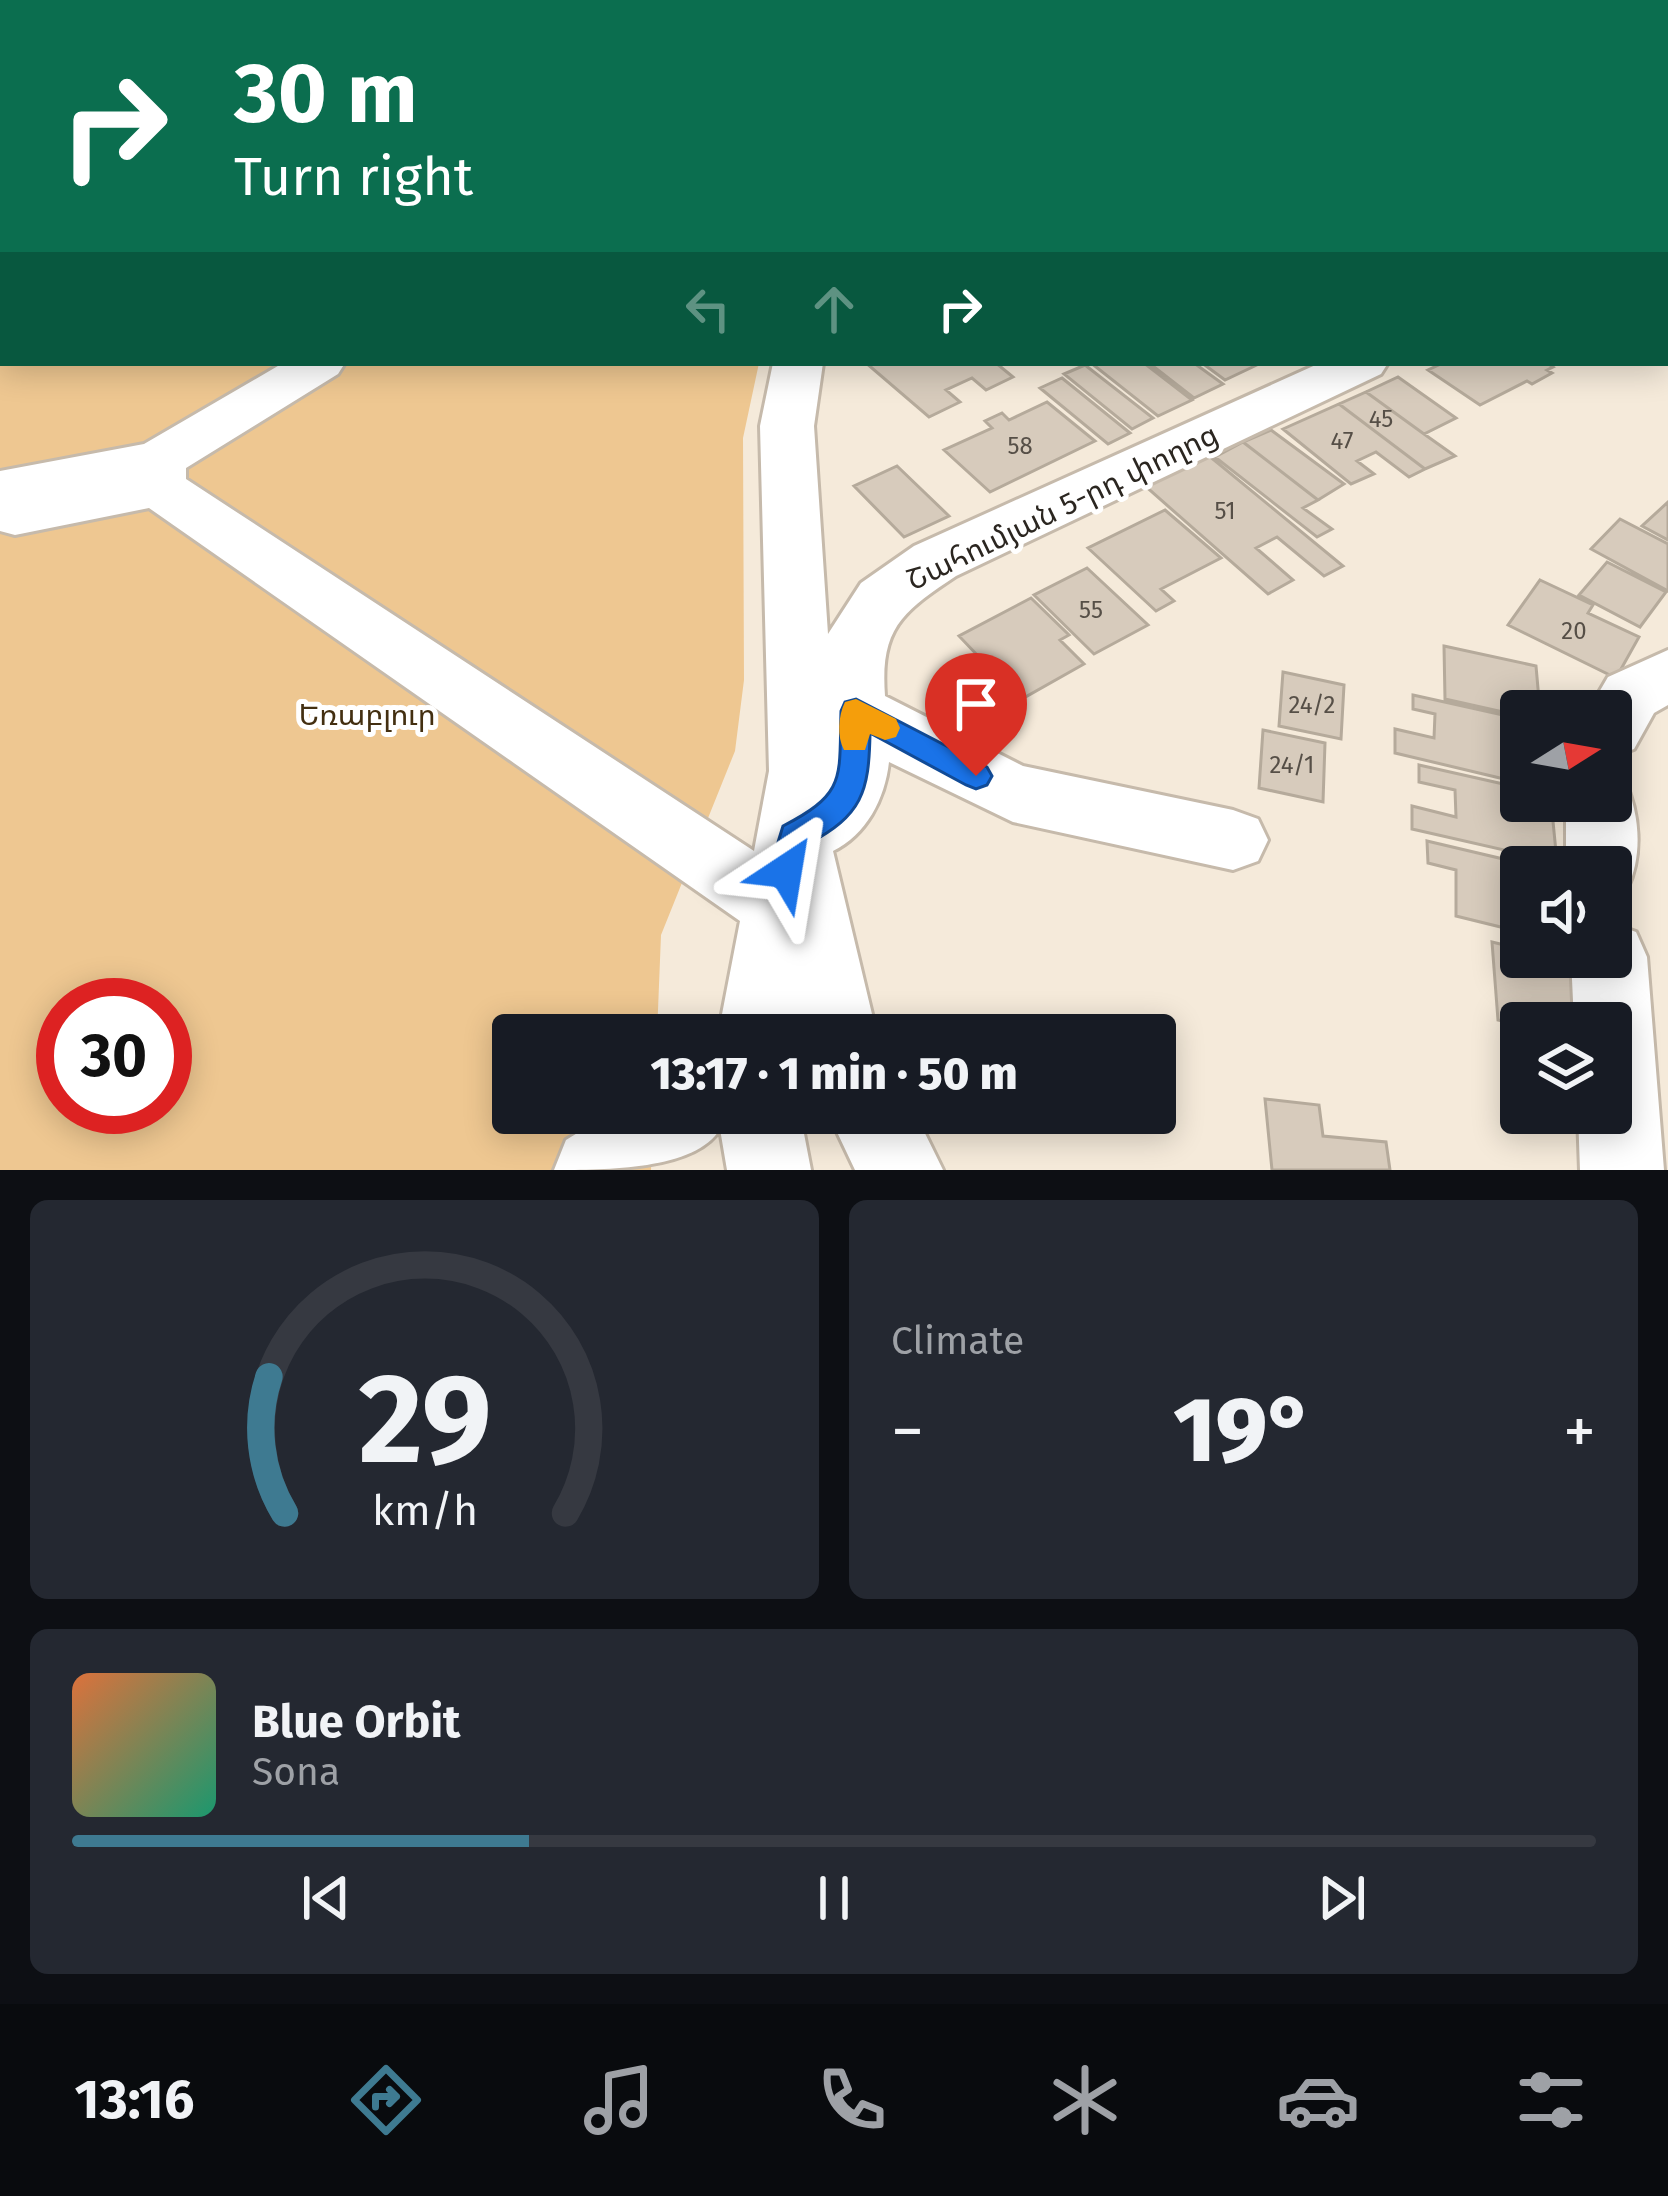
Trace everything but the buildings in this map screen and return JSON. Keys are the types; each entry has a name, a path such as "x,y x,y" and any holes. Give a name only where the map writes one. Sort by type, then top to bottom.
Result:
{"street":[{"path":"8,502 15,515 158,474 316,366"},
{"path":"760,1014 803,771 788,426 798,366"},
{"name":"Շահումյան 5-րդ փողոց","path":"794,836 835,814 854,775 856,711 850,663 860,629 885,595 935,561 1357,366"},
{"path":"158,474 777,906"},
{"path":"1632,693 1668,675"},
{"path":"856,711 940,760 1013,794 1233,840"},
{"path":"794,836 830,1014"},
{"path":"1610,978 1622,1170"},
{"path":"596,1170 653,1134"},
{"path":"763,1134 769,1170"},
{"path":"881,1134 901,1170"}],"green space":[{"name":"Եռաբլուր","path":"0,366 758,366 743,438 744,680 735,751 661,935 658,1014 492,1014 492,1134 652,1134 651,1170 0,1170"}],"slow traffic":[{"path":"855,742 856,711 885,728"}],"route":[{"path":"786,871 794,836 835,814 854,775 856,711 976,776"}]}
